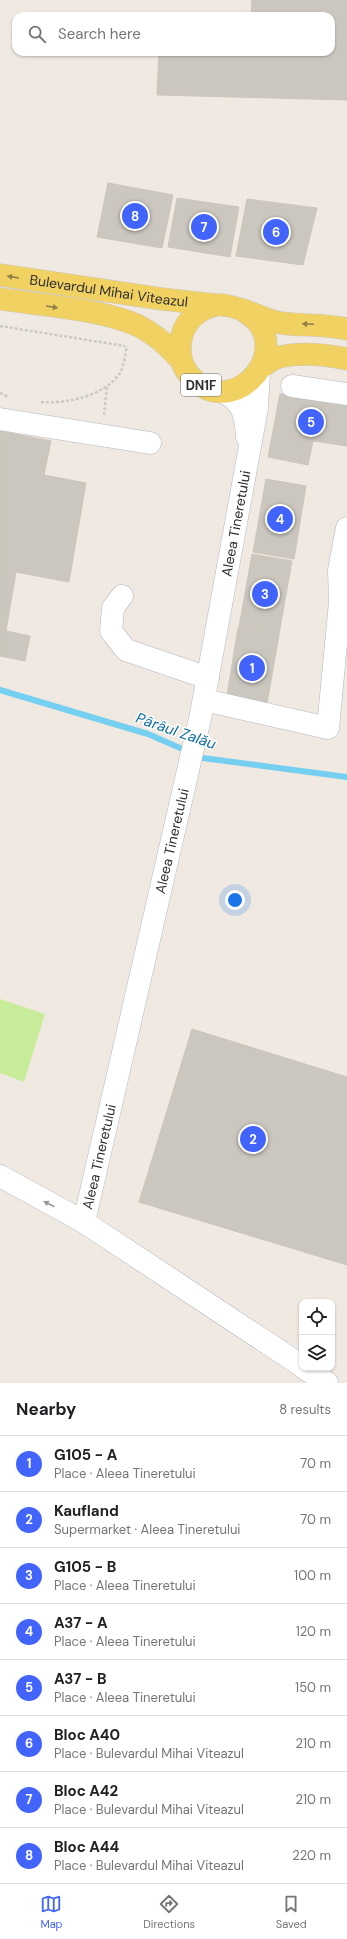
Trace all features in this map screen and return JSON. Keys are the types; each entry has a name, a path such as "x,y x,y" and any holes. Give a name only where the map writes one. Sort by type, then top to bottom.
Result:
{"main road":[{"name":"Bulevardul Mihai Viteazul","path":"0,275 162,299 218,305"},
{"name":"Bulevardul Mihai Viteazul","path":"0,299 104,315 139,326 161,340 180,359"},
{"path":"218,305 231,306 280,323 330,325 347,329"},
{"name":"DN1F","path":"218,305 204,309 191,318 183,330 179,344 180,359 186,372 196,382 209,389 223,392 237,389 250,382 260,369 279,357 298,355 347,359"},
{"path":"244,311 256,321 264,336 265,352 260,369"}],"street":[{"name":"Aleea Tineretului","path":"84,1222 208,678 257,408 260,369"},
{"path":"292,386 347,394"},
{"name":"Aleea Tineretului","path":"223,392 235,398 244,413 247,431 247,458"},
{"path":"0,418 150,443"},
{"path":"202,707 328,728 343,603 339,570 347,528"},
{"path":"122,596 113,608 111,632 126,650 208,678"},
{"path":"0,1176 84,1222 299,1364"},
{"path":"309,1371 327,1383"}],"path":[{"path":"0,326 134,348"},
{"path":"36,401 69,402 107,387 120,372 127,346"},
{"path":"102,435 107,387"},
{"path":"0,393 13,398"}],"green space":[{"path":"0,999 45,1014 24,1082 0,1073"}],"building":[{"path":"252,0 347,0 347,100 157,95 159,56 335,56 335,12 251,12"},
{"path":"108,183 173,195 162,248 97,237"},
{"path":"177,198 239,207 230,257 168,247"},
{"path":"247,199 317,208 303,265 236,256"},
{"path":"280,394 347,403 347,446 313,441 308,465 268,457"},
{"path":"0,431 51,441 44,475 86,483 69,582 16,572 6,631 30,636 25,661 0,656"},
{"path":"266,479 306,486 294,559 253,552"},
{"path":"252,554 292,561 279,634 239,627"},
{"path":"238,628 279,635 266,709 226,701"},
{"path":"192,1029 347,1077 347,1265 139,1202"}],"waterway":[{"name":"Pârâul Zalău","path":"0,690 148,734 203,758 347,777"}],"place":[{"name":"Bloc A44","path":"135,216"},
{"name":"Bloc A42","path":"204,227"},
{"name":"Bloc A40","path":"276,232"},
{"name":"A37 - B","path":"311,422"},
{"name":"A37 - A","path":"280,519"},
{"name":"G105 - B","path":"265,594"},
{"name":"G105 - A","path":"252,668"},
{"name":"Kaufland","path":"253,1139"}]}
